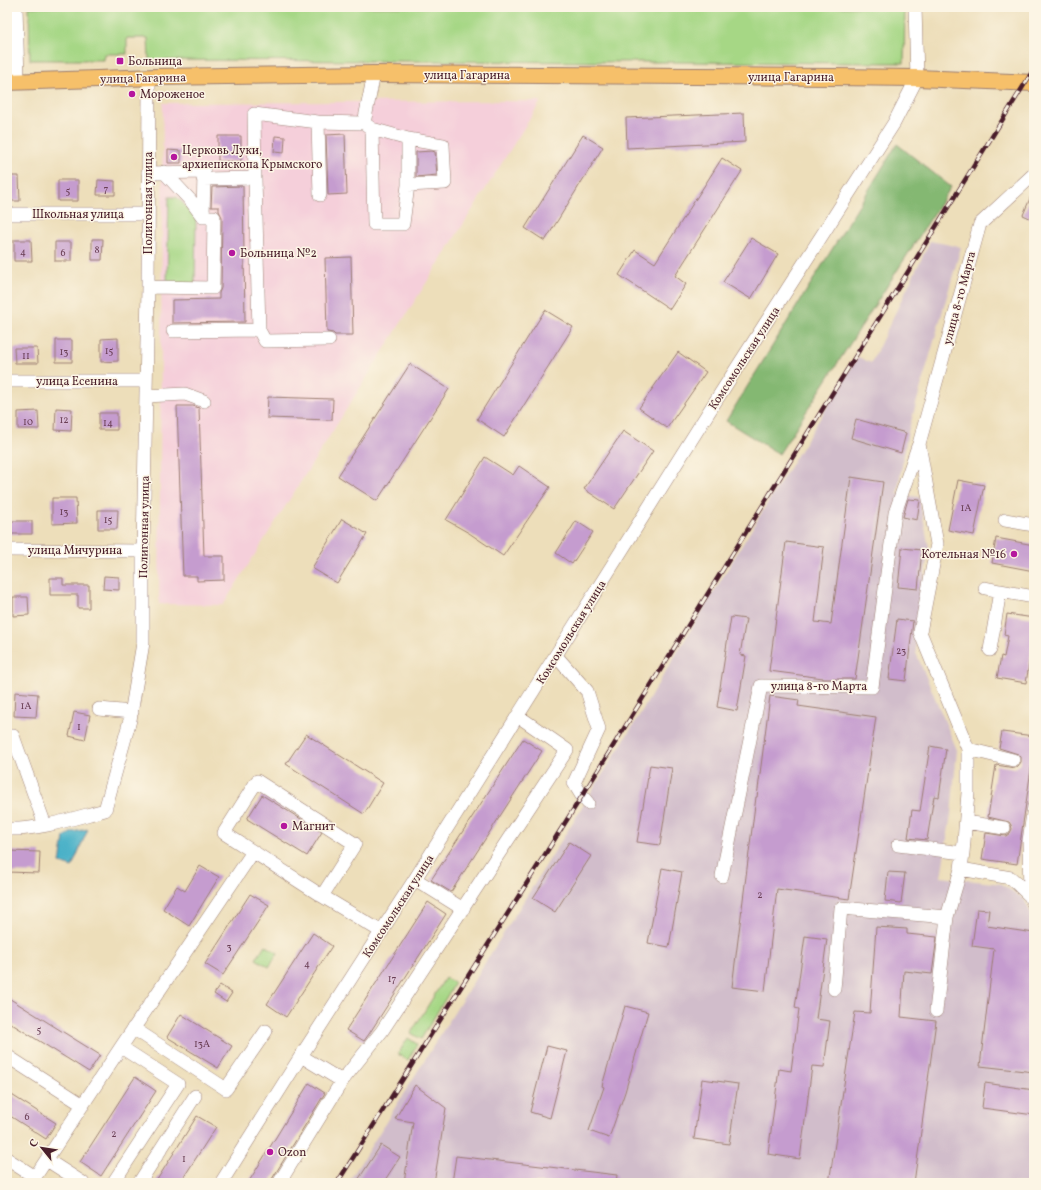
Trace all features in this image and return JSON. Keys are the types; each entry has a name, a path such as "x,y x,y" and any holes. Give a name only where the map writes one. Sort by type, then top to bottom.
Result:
{"main road":[{"name":"улица Гагарина","path":"13,82 149,77 374,74 917,78 1034,83"}],"street":[{"name":"улица Гагарина","path":"13,82 16,7"},
{"path":"915,7 917,78"},
{"path":"374,74 368,126 374,224 403,224 408,185 408,139"},
{"name":"Полигонная улица","path":"45,825 106,810 132,712 143,643 143,551 148,287 149,77"},
{"name":"Комсомольская улица","path":"222,1183 301,1056 382,932 719,396 894,123 917,78"},
{"path":"329,340 265,341 259,330 254,114 318,122 368,126 408,139 443,145 445,183 408,185"},
{"path":"318,122 320,195"},
{"path":"163,172 191,201 203,217"},
{"path":"148,173 204,172 203,217"},
{"name":"улица 8-го Марта","path":"722,876 761,686 872,687 895,513 919,444 980,224 1034,174"},
{"path":"204,179 255,178"},
{"name":"Школьная улица","path":"7,214 148,214"},
{"path":"148,287 213,288 214,217 203,217"},
{"path":"173,331 259,330"},
{"name":"улица Есенина","path":"7,380 146,381"},
{"path":"146,396 185,394 204,401"},
{"name":"улица 8-го Марта","path":"919,444 937,544 920,632 968,749 968,793 963,853 961,869 947,917 936,1011"},
{"path":"1006,520 1034,525"},
{"name":"улица Мичурина","path":"7,550 143,551"},
{"path":"985,588 1034,597"},
{"path":"990,650 1000,591"},
{"path":"556,656 587,691 599,729 574,783 588,803"},
{"path":"99,709 132,712"},
{"path":"279,1183 342,1081 382,1031 567,750 518,716"},
{"path":"7,736 13,736 45,825 7,829"},
{"path":"968,749 1013,760"},
{"path":"322,896 355,844 257,781 224,833 322,896 382,932"},
{"path":"1032,900 1029,841 1034,808"},
{"path":"966,822 1004,828"},
{"path":"898,845 963,853"},
{"path":"7,1159 33,1180 133,1028 253,852"},
{"path":"961,869 1011,878 1032,900"},
{"path":"415,879 463,909"},
{"path":"834,989 841,908 947,917"},
{"path":"133,1028 226,1089 266,1031"},
{"path":"113,1183 178,1084 121,1047"},
{"path":"7,1056 83,1105"},
{"path":"301,1056 342,1081"},
{"path":"139,1183 195,1096"},
{"path":"47,1160 83,1183"}],"shaded area":[{"path":"541,101 223,605 159,604 163,103"},
{"path":"930,241 961,247 908,432 897,494 919,497 929,548 915,634 916,653 957,750 951,814 941,877 1001,884 1024,899 1034,920 1034,1183 348,1183 634,724 858,357 871,363"}],"green space":[{"path":"29,7 905,7 904,63 149,60 148,38 127,38 127,54 104,54 103,60 30,60"},
{"path":"897,144 951,187 779,454 726,421"},
{"path":"169,197 177,197 196,217 195,284 167,284"},
{"path":"265,945 278,953 269,967 256,959"},
{"path":"445,978 455,983 421,1039 411,1033"},
{"path":"408,1038 417,1044 408,1060 398,1054"}],"water":[{"path":"88,829 72,867 60,863 64,837 72,832"}],"building":[{"path":"744,113 745,142 627,148 626,118"},
{"path":"345,134 347,194 328,195 326,135"},
{"path":"583,135 603,147 545,241 525,228"},
{"path":"218,136 241,136 241,161 218,161"},
{"path":"275,136 285,137 284,153 274,152"},
{"name":"Церковь Луки, архиепископа Крымского","path":"168,150 181,151 181,163 168,163"},
{"path":"416,152 435,152 437,175 416,177"},
{"path":"722,158 742,171 675,276 686,284 670,309 619,275 635,250 655,263"},
{"path":"7,176 19,176 20,201 7,201"},
{"path":"58,180 78,180 78,201 58,201"},
{"path":"98,180 115,181 115,195 97,195"},
{"name":"Больница №2","path":"243,186 245,322 172,323 172,300 219,299 221,288 222,217 219,207 211,207 212,187"},
{"path":"1034,189 1034,220 1023,215"},
{"path":"751,238 778,254 751,299 723,282"},
{"path":"92,239 103,239 102,260 92,260"},
{"path":"14,240 31,240 32,261 14,261"},
{"path":"55,242 71,242 71,261 55,261"},
{"path":"351,257 353,335 335,335 327,332 325,258"},
{"path":"545,310 573,327 504,437 477,419"},
{"path":"118,338 118,361 101,362 101,339"},
{"path":"56,340 72,340 72,362 56,362"},
{"path":"14,348 37,348 38,363 15,363"},
{"path":"678,352 706,372 667,428 639,408"},
{"path":"410,364 449,389 377,501 338,476"},
{"path":"268,397 333,399 332,420 267,418"},
{"path":"177,406 193,406 199,408 204,556 224,556 224,580 197,581 197,576 183,576"},
{"path":"56,408 72,409 71,431 55,430"},
{"path":"38,411 39,429 18,429 18,412"},
{"path":"99,413 117,413 117,430 99,430"},
{"path":"856,419 906,433 901,453 851,438"},
{"path":"623,431 653,451 614,509 584,489"},
{"path":"485,457 513,475 519,466 550,487 503,556 469,533 446,520"},
{"path":"851,477 883,482 855,679 823,679 769,671 786,542 824,547 815,622 831,624"},
{"path":"958,480 984,485 974,535 948,530"},
{"path":"52,498 76,498 77,523 52,524"},
{"path":"908,499 920,500 917,520 903,517"},
{"path":"98,510 118,510 117,529 98,529"},
{"path":"342,519 367,534 337,583 312,568"},
{"path":"8,521 32,521 32,534 8,534"},
{"path":"576,521 593,532 572,564 556,553"},
{"name":"Котельная №16","path":"996,538 1034,545 1034,571 992,563"},
{"path":"902,548 922,550 918,589 898,587"},
{"path":"104,576 119,577 119,590 103,589"},
{"path":"50,578 63,578 63,585 89,585 89,608 78,608 78,595 50,595"},
{"path":"13,597 28,597 29,615 13,616"},
{"path":"1007,614 1034,618 1034,634 1026,683 997,678 1001,656 1004,657 1008,636 1004,635"},
{"path":"731,617 746,619 740,655 746,656 737,711 717,707"},
{"path":"897,619 913,621 906,681 889,679"},
{"path":"15,692 38,694 36,717 14,716"},
{"path":"770,696 799,700 798,706 876,717 849,899 777,889 765,991 732,987"},
{"path":"74,712 90,715 85,740 69,736"},
{"path":"1002,732 1034,736 1034,749 1017,864 982,859 986,833 1006,836 1012,829 1009,822 988,817 996,765 1015,768 1021,762 1021,757 1018,754 999,748"},
{"path":"306,734 383,783 364,814 286,764"},
{"path":"523,739 542,751 451,892 431,880"},
{"path":"930,746 946,749 939,797 934,796 927,840 908,838 912,810 920,811"},
{"path":"650,765 672,768 660,845 637,842"},
{"name":"Магнит","path":"262,795 322,832 307,856 247,819"},
{"path":"569,842 591,856 555,912 533,898"},
{"path":"7,851 40,852 39,873 7,872"},
{"path":"200,866 219,877 189,926 163,909 177,886 185,891"},
{"path":"662,868 682,872 669,947 648,943"},
{"path":"888,872 905,873 901,903 885,901"},
{"path":"250,894 269,905 223,975 205,964"},
{"path":"428,902 446,914 364,1041 346,1030"},
{"path":"977,909 989,910 987,926 1034,933 1034,1072 980,1066 994,949 972,946"},
{"path":"876,927 907,929 907,934 937,937 932,974 904,971 901,1017 936,1021 914,1183 829,1183 855,1012 870,1013"},
{"path":"313,933 332,946 286,1017 267,1004"},
{"path":"805,936 827,939 816,1019 830,1021 824,1067 812,1066 800,1159 768,1154 779,1069 791,1071 799,1009 795,1008"},
{"path":"220,985 232,993 226,1002 214,994"},
{"path":"7,997 100,1055 89,1072 7,1021"},
{"path":"625,1006 648,1012 625,1092 609,1138 589,1131 604,1087 602,1086"},
{"path":"181,1014 232,1046 218,1068 167,1037"},
{"path":"547,1046 567,1051 550,1118 530,1112"},
{"path":"135,1077 156,1091 101,1176 80,1162"},
{"path":"702,1079 738,1084 729,1144 694,1139"},
{"path":"309,1083 325,1093 272,1179 271,1183 248,1183"},
{"path":"985,1083 1034,1090 1034,1115 982,1108"},
{"path":"415,1085 446,1108 434,1183 404,1183 413,1122 395,1119"},
{"path":"7,1092 56,1123 46,1139 7,1114"},
{"path":"197,1116 216,1127 180,1183 155,1183"},
{"path":"381,1145 400,1157 383,1183 356,1183"},
{"path":"456,1156 617,1175 616,1183 452,1183"}],"railway":[{"path":"337,1183 582,796 1034,69"}],"place":[{"name":"Больница","path":"120,61"},
{"name":"Мороженое","path":"132,94"},
{"name":"Церковь Луки, архиепископа Крымского","path":"174,157"},
{"name":"Больница №2","path":"232,253"},
{"name":"Котельная №16","path":"1014,554"},
{"name":"Магнит","path":"284,826"},
{"name":"Ozon","path":"270,1152"}]}
